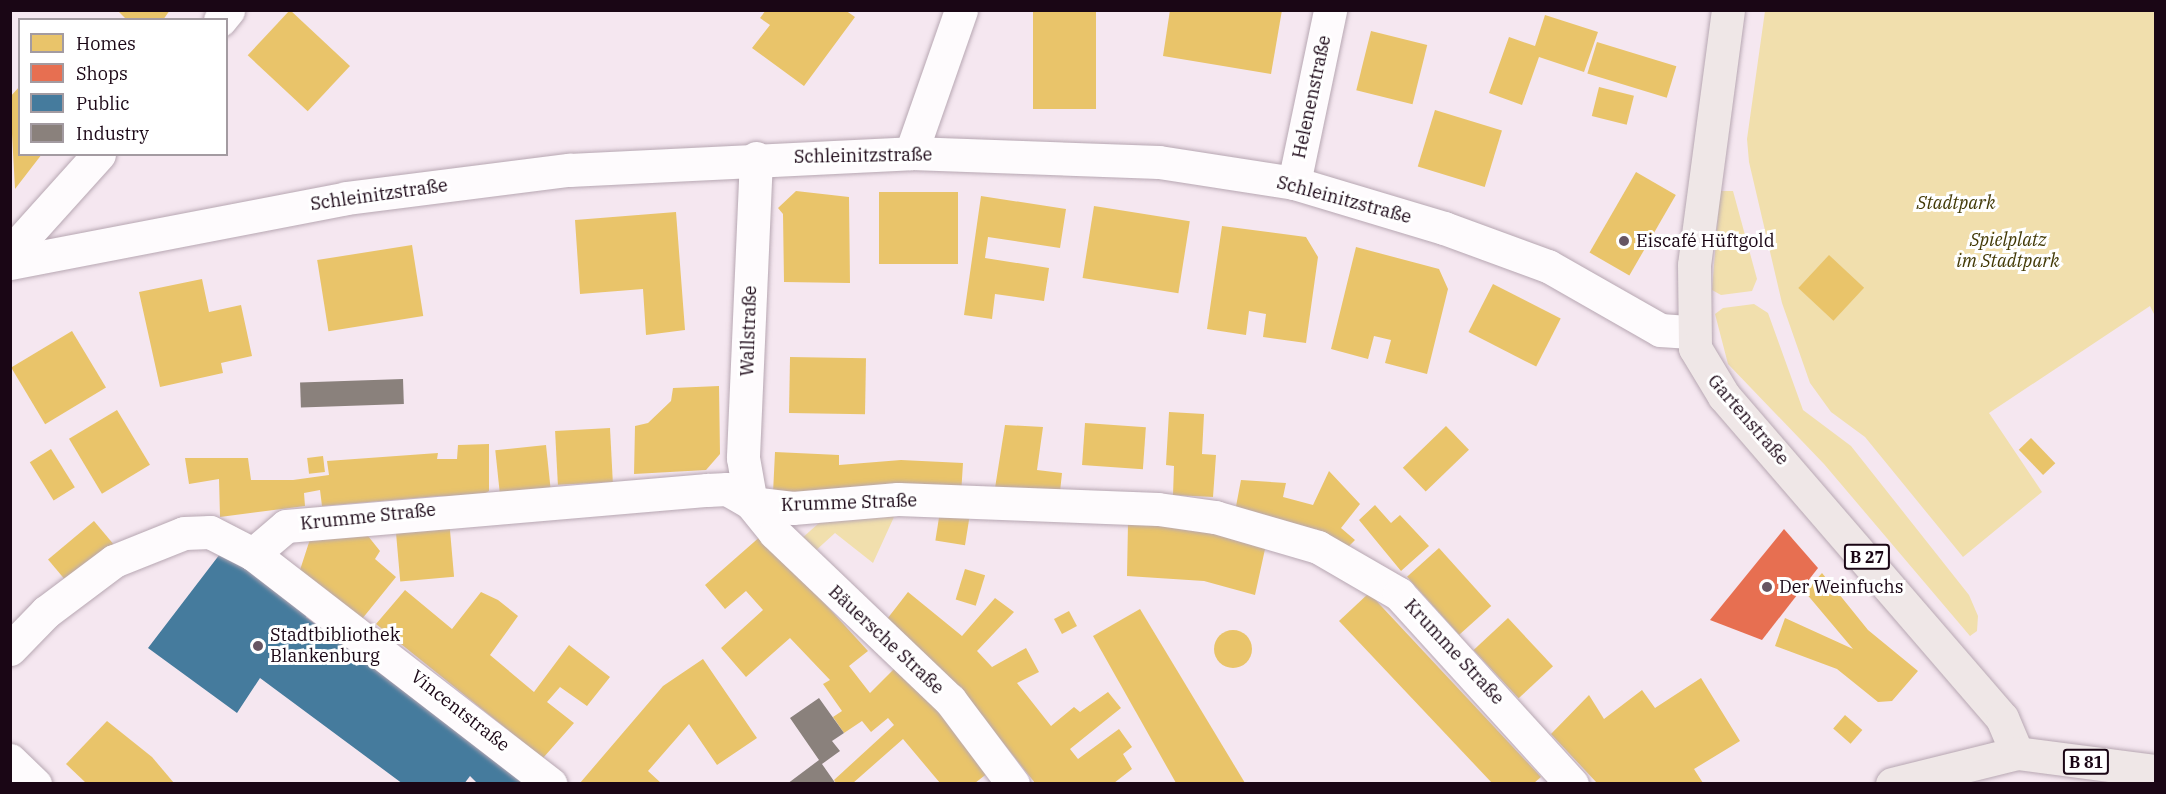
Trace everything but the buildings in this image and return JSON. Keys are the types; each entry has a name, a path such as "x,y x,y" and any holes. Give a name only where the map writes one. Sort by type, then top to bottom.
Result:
{"main road":[{"name":"Gartenstraße","path":"1728,10 1699,215 1691,332 1701,361 1724,396 1955,659 2002,718 2017,753"},
{"name":"B 81","path":"2017,753 2156,771"},
{"path":"1892,783 2017,753"}],"street":[{"path":"911,153 961,10"},
{"name":"Helenenstraße","path":"1294,183 1330,10"},
{"name":"Schleinitzstraße","path":"10,262 346,198 569,170 756,158 911,153 1159,162 1294,183 1548,266 1660,330 1691,332"},
{"path":"10,253 97,156"},
{"name":"Wallstraße","path":"751,503 743,458 756,158"},
{"name":"Krumme Straße","path":"253,554 286,526 403,513 727,489 751,503 794,508 898,499 1158,509 1215,517 1318,547 1399,594 1572,783"},
{"name":"Bäuersche Straße","path":"751,503 783,541 950,700 1013,783"},
{"path":"10,649 46,612 114,561 156,543 210,532 253,554"},
{"name":"Vincentstraße","path":"253,554 551,783"},
{"path":"10,760 36,783"}],"green space":[{"name":"Stadtpark","path":"1765,11 2155,11 2155,316 2150,306 1989,413 2042,492 1963,557 1865,437 1831,412 1810,383 1782,303 1749,162 1747,139"},
{"path":"1720,191 1733,191 1757,279 1752,291 1721,295 1712,290"},
{"path":"1754,304 1768,313 1803,410 1851,446 1969,595 1978,616 1977,631 1970,636 1824,464 1728,364 1715,314 1723,308"},
{"path":"899,506 873,563 835,533 813,553 801,539 828,515"}],"place":[{"name":"Eiscafé Hüftgold","path":"1624,241"},
{"name":"Der Weinfuchs","path":"1767,587"},
{"name":"Stadtbibliothek Blankenburg","path":"258,646"}],"park label":[{"name":"Spielplatz im Stadtpark","path":"2008,251"}]}
